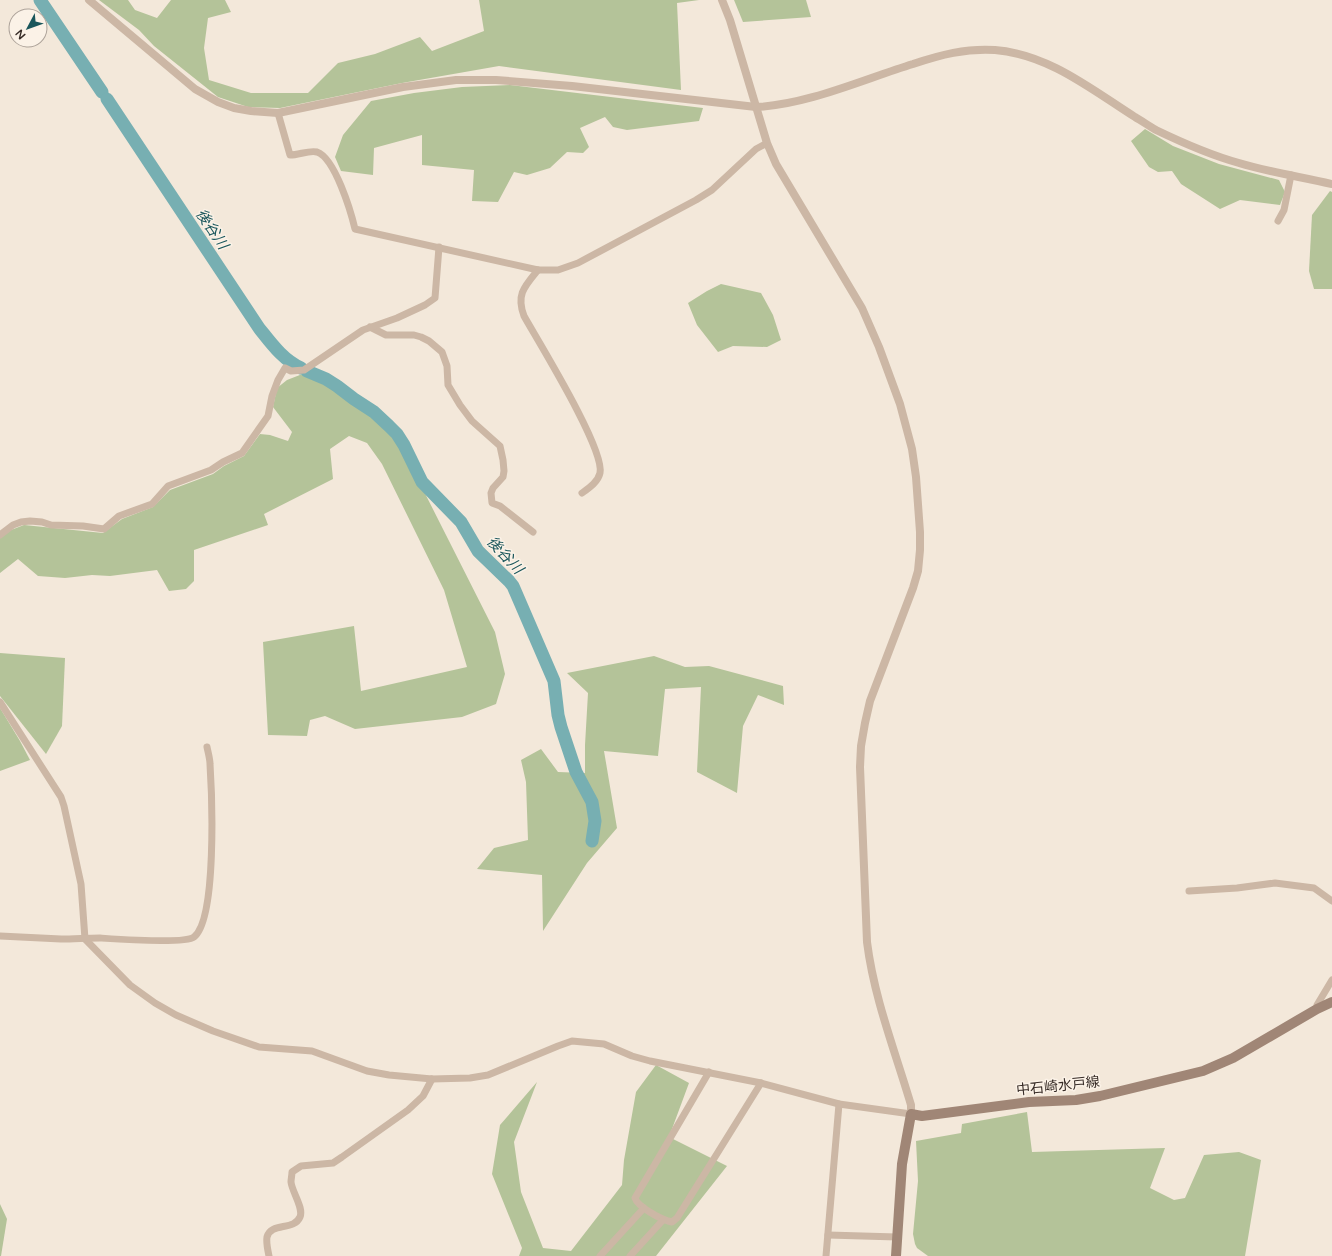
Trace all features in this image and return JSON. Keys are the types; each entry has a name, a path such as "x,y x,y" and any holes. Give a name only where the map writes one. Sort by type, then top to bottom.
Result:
{"main road":[{"name":"中石崎水戸線","path":"910,1114 922,1116 1028,1102 1076,1100 1100,1096 1203,1071 1234,1058 1317,1009 1332,1002"},
{"path":"896,1256 902,1164 910,1114"}],"street":[{"path":"89,0 205,96 234,108 251,111 278,113 403,87 456,80 544,83 756,107 787,104 950,53 978,49 1012,52 1039,60 1060,70 1154,129 1201,151 1240,164 1332,184"},
{"path":"0,702 61,797 81,884 85,939 130,985 155,1003 176,1015 213,1031 260,1047 312,1051 367,1071 389,1075 432,1079 470,1078 488,1075 572,1041 604,1044 632,1056 650,1061 761,1083 839,1104 910,1114 910,1105 877,995 866,942 860,767 861,746 870,701 909,601 918,571 920,532 916,477 906,426 884,361 870,326 846,281 776,164 767,143 730,20 722,0"},
{"path":"278,113 290,155 317,152 323,155 328,162 346,197 355,229 538,270 558,270 578,262 696,200 712,190 756,149 767,143"},
{"path":"1278,221 1284,210 1291,175"},
{"path":"0,535 13,525 30,521 42,522 51,525 83,526 104,529 119,516 152,504 168,486 211,470 223,462 242,453 268,416 275,388 285,368 291,371 304,370 363,330 397,318 425,305 435,298 440,247"},
{"path":"538,270 524,288 520,298 520,306 531,329 561,379 597,453 600,472 593,484 582,493"},
{"path":"370,327 386,335 414,335 421,337 429,341 442,352 447,366 448,385 460,405 472,421 500,446 504,471 503,477 493,488 491,493 492,503 500,506 533,532"},
{"path":"0,936 153,941 196,940 208,900 212,858 210,763 207,747"},
{"path":"1190,891 1237,888 1275,883 1314,888 1332,901"},
{"path":"1317,1009 1332,980"},
{"path":"708,1072 635,1198 644,1208 663,1220 672,1222 676,1218 761,1083"},
{"path":"269,1256 267,1238 271,1231 295,1224 301,1212 291,1182 292,1172 301,1166 333,1163 408,1110 423,1096 432,1079"},
{"path":"826,1256 839,1104"},
{"path":"600,1256 644,1208"},
{"path":"630,1256 663,1220"},
{"path":"828,1235 897,1237"}],"green space":[{"path":"99,0 128,0 135,10 157,18 171,0 225,0 231,12 208,18 204,48 209,80 251,93 308,93 338,63 375,54 420,37 432,51 484,31 479,0 699,0 677,3 681,90 499,66 402,83 280,108 248,107 218,97 154,46 139,30"},
{"path":"734,0 806,0 811,17 743,22"},
{"path":"510,85 703,108 699,121 627,130 613,127 605,117 580,128 589,147 583,153 567,152 550,168 527,175 514,172 498,202 472,201 474,170 422,165 422,135 374,148 373,175 341,171 335,157 343,135 371,101 414,93 462,87"},
{"path":"1145,129 1173,146 1219,164 1279,180 1285,192 1280,205 1240,200 1220,209 1181,184 1172,171 1158,172 1149,167 1131,141"},
{"path":"1330,191 1332,192 1332,289 1314,289 1309,271 1312,215"},
{"path":"721,284 761,293 773,315 781,340 767,347 733,346 718,352 697,325 688,303"},
{"path":"305,373 325,381 358,406 379,419 397,438 495,632 505,674 496,704 462,717 355,729 325,716 310,720 307,736 268,735 263,642 354,626 361,691 467,667 444,590 382,464 367,443 349,436 330,449 333,479 264,514 268,525 194,550 194,581 186,589 169,591 157,570 110,576 92,575 65,578 38,576 18,559 0,573 0,538 11,530 24,525 103,533 122,519 153,507 170,490 213,474 224,466 244,456 260,434 270,435 288,441 292,432 273,407 277,388 287,380"},
{"path":"0,653 65,658 62,726 46,754 0,696"},
{"path":"654,656 685,667 709,666 783,686 784,705 758,695 743,726 737,793 697,772 701,687 665,689 658,756 604,751 617,828 587,863 543,931 542,875 477,869 494,848 528,840 526,782 521,760 541,749 558,772 585,773 588,693 567,673"},
{"path":"0,708 30,760 0,771"},
{"path":"656,1065 689,1083 669,1137 727,1166 656,1256 519,1256 522,1248 492,1174 500,1125 537,1082 514,1142 521,1192 543,1248 571,1251 622,1185 624,1160 636,1092"},
{"path":"1027,1112 1032,1152 1165,1148 1150,1188 1174,1200 1185,1198 1204,1155 1239,1152 1261,1160 1245,1256 928,1256 917,1248 913,1234 918,1181 916,1141 961,1133 962,1124"},
{"path":"0,1204 7,1219 1,1256 0,1256"}],"waterway":[{"name":"後谷川","path":"40,0 102,92"},
{"name":"後谷川","path":"107,99 259,328 283,356 301,368"},
{"name":"後谷川","path":"307,371 326,379 337,386 374,412 397,434 422,482 461,522 478,551 513,586 554,681 561,727 576,772 592,802 595,821 592,841"}]}
